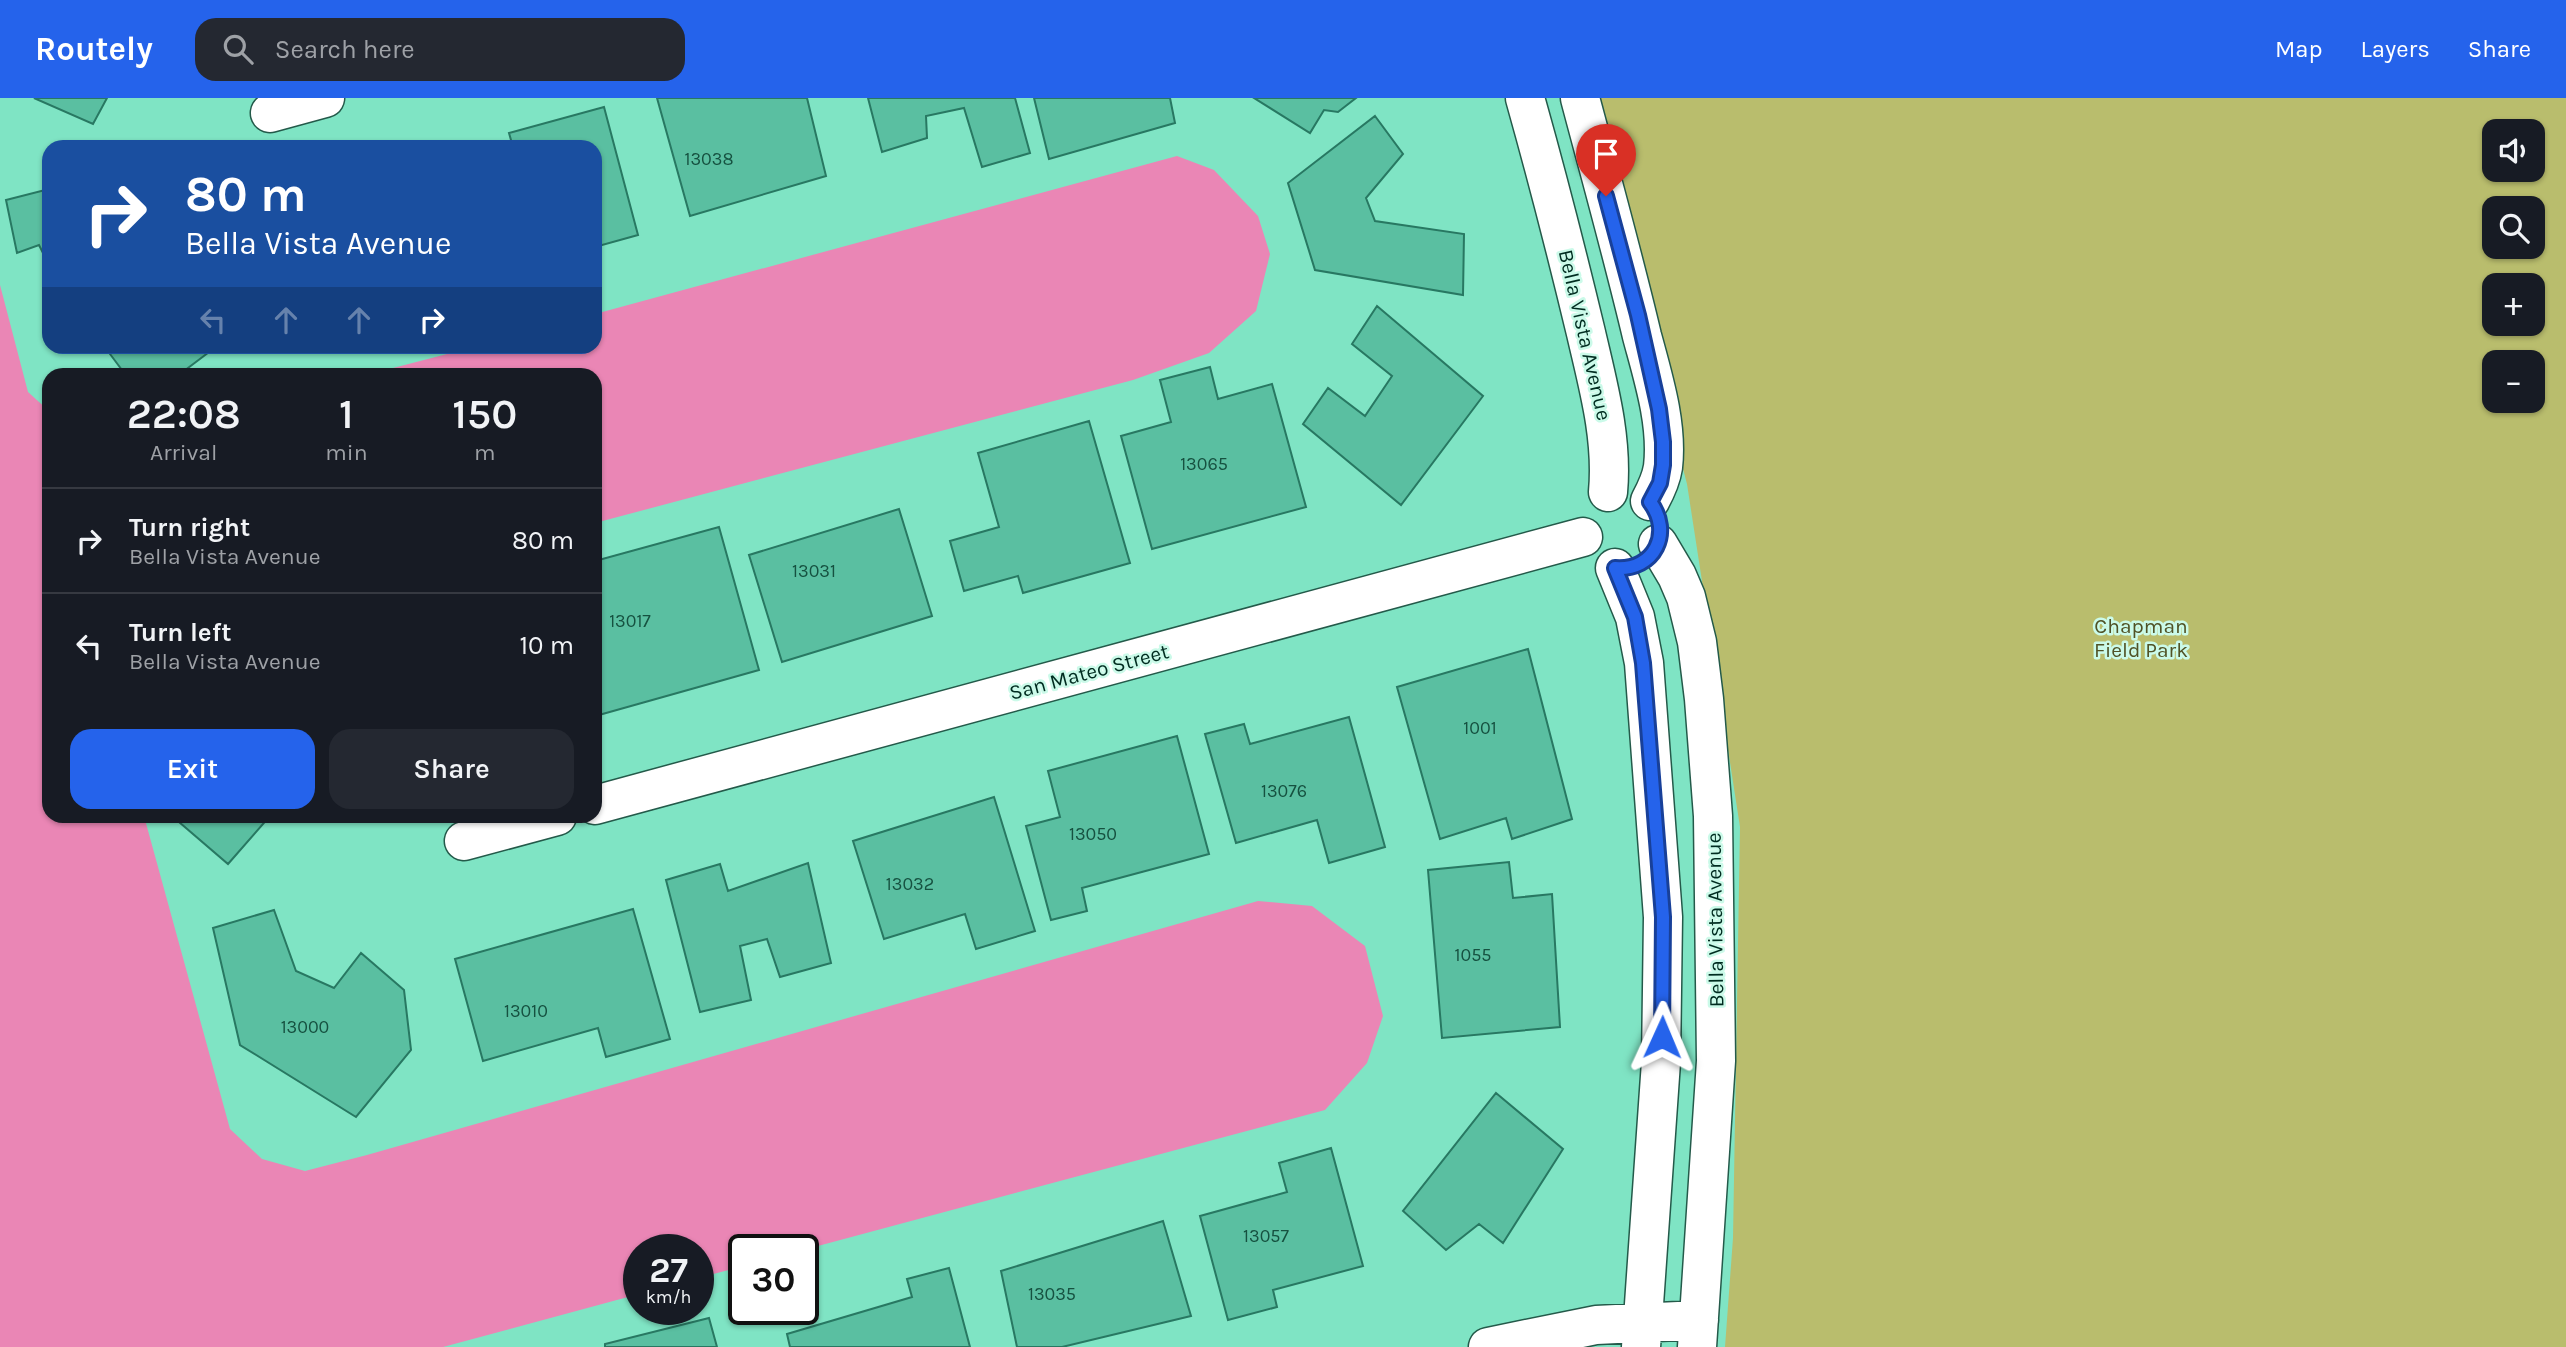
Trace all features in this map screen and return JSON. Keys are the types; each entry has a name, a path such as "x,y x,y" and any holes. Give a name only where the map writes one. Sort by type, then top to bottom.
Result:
{"street":[{"path":"270,113 325,98"},
{"name":"Bella Vista Avenue","path":"1525,98 1601,398 1609,445 1608,492"},
{"path":"1580,98 1633,295 1659,409 1663,442 1660,483 1650,502 1630,491 1619,489 1598,497 1585,515 1583,537 1593,556 1615,568 1635,566 1645,561 1658,544"},
{"name":"Bella Vista Avenue","path":"1650,502 1657,511 1660,522 1658,544 1686,597 1697,642 1713,816 1716,1074 1698,1334"},
{"name":"San Mateo Street","path":"602,803 1583,537"},
{"path":"1615,568 1635,617 1643,663 1663,917 1661,1062 1642,1335"},
{"path":"464,841 531,823"},
{"path":"1488,1347 1572,1328 1642,1335 1698,1334"}],"green space":[{"name":"Chapman Field Park","path":"1586,98 2566,98 2566,1347 1725,1347 1733,1238 1740,827 1687,484"}],"shaded area":[{"path":"1177,156 1214,170 1258,216 1270,254 1256,311 1209,353 1133,380 602,521 602,368 393,368 447,354 602,354 602,312"},
{"path":"0,285 28,392 42,405 42,823 146,823 230,1129 262,1159 305,1171 367,1155 1258,901 1312,906 1365,946 1383,1016 1367,1063 1325,1110 819,1246 819,1234 728,1234 728,1270 714,1274 714,1234 623,1234 623,1298 443,1347 0,1347"}],"building":[{"path":"34,98 107,98 93,124"},
{"path":"657,98 807,98 826,176 690,216"},
{"path":"868,98 1015,98 1030,153 982,167 964,108 926,116 927,138 882,152"},
{"path":"1034,98 1170,98 1175,123 1049,159"},
{"path":"1254,98 1356,98 1338,112 1324,110 1310,133"},
{"path":"604,107 638,235 602,245 602,140 511,140 509,133"},
{"path":"1375,116 1403,154 1366,198 1375,221 1464,234 1463,295 1315,270 1288,183"},
{"path":"42,191 42,251 39,245 17,253 6,200"},
{"path":"1377,306 1483,396 1401,505 1303,424 1328,388 1365,416 1392,376 1352,344"},
{"path":"110,354 206,354 188,368 120,368"},
{"path":"1210,367 1218,399 1272,384 1306,507 1152,549 1121,436 1171,422 1160,380"},
{"path":"1089,421 1130,563 1023,593 1018,576 964,591 950,541 999,527 978,453"},
{"path":"899,509 932,616 782,662 749,555"},
{"path":"719,527 759,670 602,714 602,559"},
{"path":"1528,649 1572,819 1512,839 1506,818 1440,839 1397,687"},
{"path":"1349,717 1385,847 1329,863 1317,820 1236,843 1205,734 1244,724 1250,744"},
{"path":"1177,736 1209,854 1082,888 1087,911 1051,920 1026,826 1060,817 1048,771"},
{"path":"994,797 1035,931 976,949 965,914 884,939 853,841"},
{"path":"180,823 264,823 228,864"},
{"path":"1509,862 1513,898 1552,894 1560,1027 1442,1038 1428,870"},
{"path":"808,863 831,963 780,977 767,939 740,946 751,1000 700,1012 666,880 720,864 728,891"},
{"path":"633,909 670,1039 606,1057 598,1028 483,1061 455,959"},
{"path":"274,910 296,971 334,988 361,953 404,990 411,1050 356,1117 240,1045 213,928"},
{"path":"1496,1093 1563,1149 1503,1243 1479,1224 1446,1250 1403,1211"},
{"path":"1331,1148 1363,1266 1273,1290 1277,1307 1228,1320 1200,1216 1287,1192 1279,1163"},
{"path":"1163,1221 1191,1316 1062,1347 1017,1347 1001,1271"},
{"path":"949,1268 970,1347 790,1347 787,1334 912,1297 907,1279"},
{"path":"681,1325 711,1325 717,1347 605,1347 605,1344"}],"route":[{"path":"1606,196 1653,377 1663,442 1660,483 1650,502 1657,511 1660,522 1658,544 1645,561 1635,566 1615,568 1635,617 1643,663 1663,917 1662,1037"}]}
